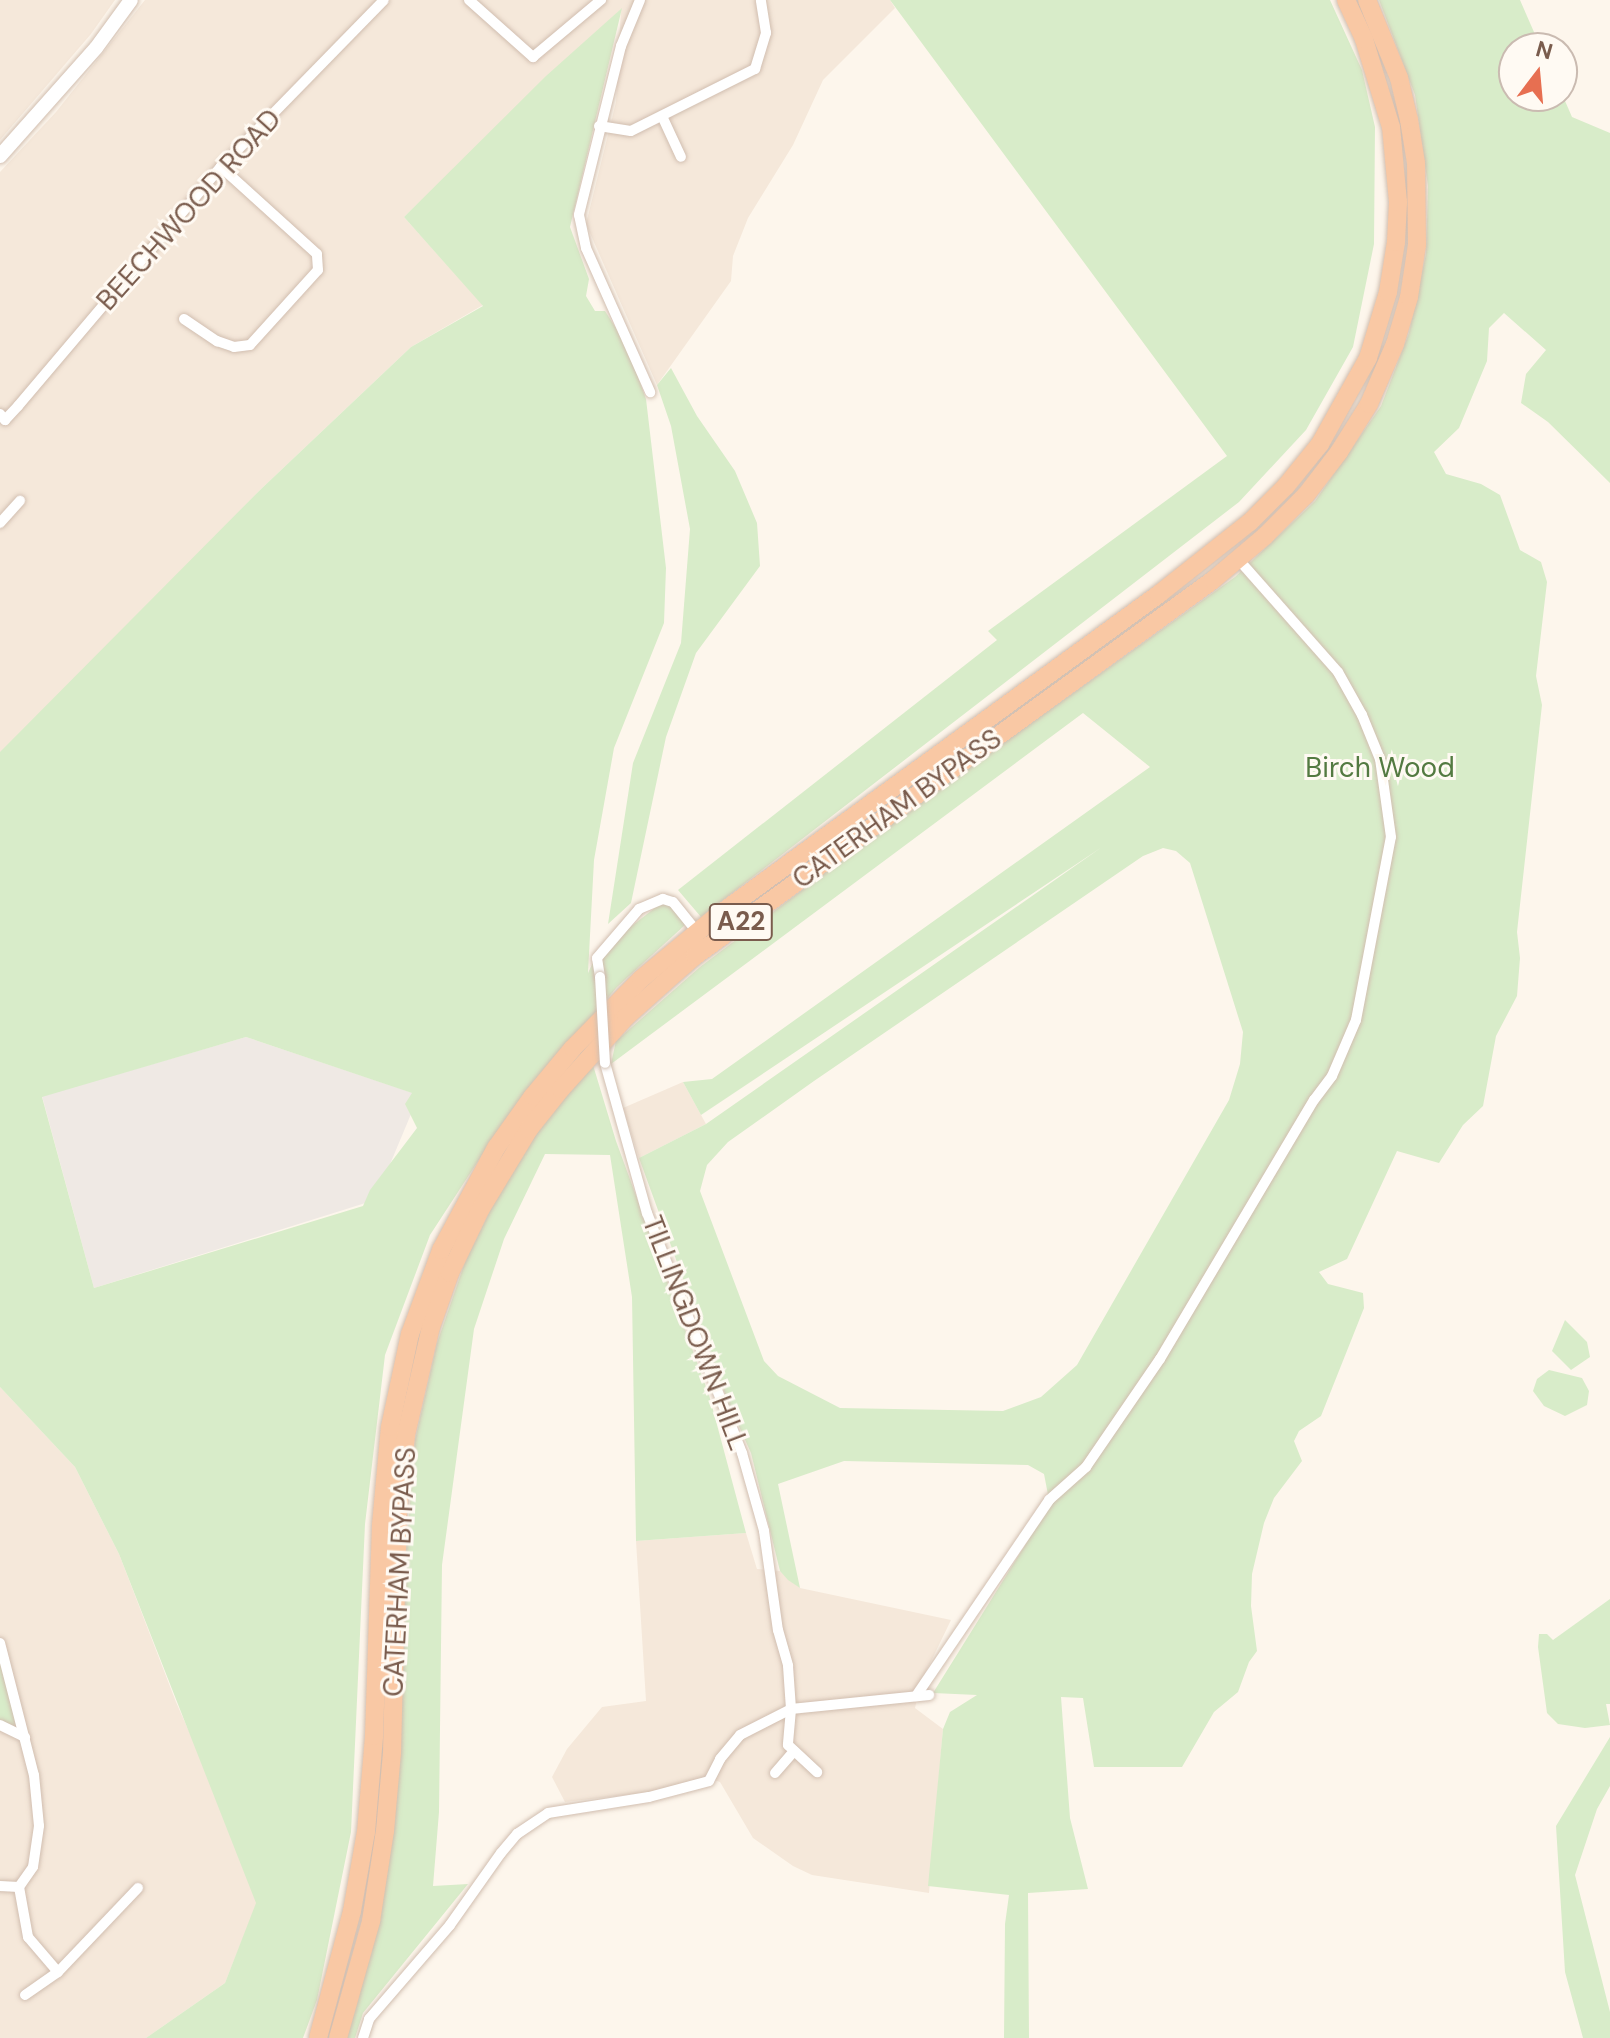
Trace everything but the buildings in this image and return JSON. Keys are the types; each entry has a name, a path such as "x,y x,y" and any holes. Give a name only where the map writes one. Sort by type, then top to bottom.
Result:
{"highway":[{"name":"CATERHAM BYPASS","path":"318,2038 352,1911 366,1832 374,1736 381,1525 390,1427 398,1379 421,1301 441,1250 496,1148 533,1096 610,1008 697,932 1159,594 1250,522 1286,486 1320,444 1368,358 1388,292 1396,242 1398,202 1391,127 1364,39 1346,0"},
{"name":"CATERHAM BYPASS","path":"338,2038 371,1921 385,1831 392,1739 398,1509 406,1435 431,1327 450,1273 500,1174 529,1129 626,1017 685,965 1238,559 1306,495 1339,452 1383,375 1409,297 1417,245 1416,163 1399,78 1367,0"}],"main road":[{"path":"0,156 96,48 131,0"}],"street":[{"name":"BEECHWOOD ROAD","path":"0,414 5,420 221,167 384,0"},
{"path":"469,0 533,57 601,0"},
{"path":"640,0 621,46 579,215 586,248 650,392"},
{"path":"599,126 631,131 755,69 766,33 761,0"},
{"path":"662,116 681,157"},
{"path":"184,319 217,341 234,347 250,345 318,270 317,254 221,167"},
{"path":"0,523 20,501"},
{"path":"916,1696 1049,1500 1086,1467 1160,1359 1339,1060 1356,1020 1391,837 1380,759 1362,715 1338,672 1238,559"},
{"name":"TILLINGDOWN HILL","path":"697,932 673,902 663,899 639,909 597,958 605,1063 647,1213 745,1466 764,1531 778,1630 788,1666 791,1709 788,1745 794,1751"},
{"path":"0,1643 34,1775 39,1826 33,1867 19,1887 28,1937 58,1972"},
{"path":"363,2038 369,2019 450,1925 517,1834 548,1813 649,1797 709,1781 720,1759 740,1735 791,1709 929,1695"},
{"path":"0,1725 25,1737"},
{"path":"775,1773 794,1751 817,1772"},
{"path":"0,1886 19,1887"},
{"path":"25,1995 58,1972 138,1888"}],"shaded area":[{"path":"0,0 115,0 91,34 0,140"},
{"path":"145,0 890,0 895,8 823,80 793,145 748,218 733,256 731,281 657,385 586,224 616,102 621,9 404,217 483,305 411,347 260,490 0,759 0,172 56,112"},
{"path":"246,1037 419,1095 375,1200 94,1288 42,1096"},
{"path":"683,1082 706,1124 639,1158 623,1108"},
{"path":"0,1387 75,1467 119,1554 176,1702 251,1872 257,1903 225,1983 146,2038 0,2038"},
{"path":"746,1533 757,1569 780,1571 800,1588 951,1620 921,1682 915,1708 943,1729 929,1893 812,1875 793,1866 753,1838 720,1782 706,1777 650,1792 565,1802 552,1777 567,1749 602,1707 646,1701 636,1541"}],"green space":[{"path":"890,0 1330,0 1362,70 1375,127 1374,244 1353,347 1306,430 1239,502 701,917 678,890 997,640 988,631 1227,456"},
{"name":"Birch Wood","path":"1379,0 1520,0 1534,32 1498,32 1498,112 1570,112 1572,117 1610,133 1610,483 1548,422 1521,403 1526,374 1546,350 1504,313 1489,328 1487,361 1459,428 1434,452 1446,474 1481,484 1500,495 1520,550 1541,562 1547,582 1536,676 1542,705 1517,932 1520,958 1517,996 1496,1036 1483,1106 1463,1125 1439,1163 1397,1151 1347,1259 1319,1272 1328,1284 1363,1293 1364,1308 1321,1416 1299,1431 1294,1441 1302,1461 1274,1498 1264,1523 1252,1574 1251,1606 1257,1651 1249,1662 1238,1692 1214,1712 1182,1767 1094,1767 1083,1698 1061,1697 1070,1818 1088,1889 1028,1893 1029,2038 1004,2038 1005,1924 1009,1895 928,1886 943,1729 950,1712 977,1695 933,1693 1050,1505 1044,1474 1028,1465 844,1461 778,1484 800,1588 788,1580 780,1571 751,1453 728,1402 639,1158 706,1124 1102,847 701,1115 683,1082 712,1079 1150,767 1083,713 611,1064 616,1041 700,967 878,833 1235,577 1315,501 1381,406 1409,333 1426,254 1428,186 1415,95","holes":["1163,848 1176,851 1190,863 1243,1032 1240,1064 1229,1100 1077,1365 1041,1397 1003,1411 840,1408 778,1376 764,1361 700,1191 707,1165 728,1142 814,1081 1143,856"]},
{"path":"622,8 570,227 589,279 586,296 595,311 605,311 626,344 646,399 666,568 664,623 614,748 594,860 588,973 598,952 660,904 673,904 685,925 617,987 499,1129 430,1235 385,1355 365,1524 351,1832 317,2000 303,2038 146,2038 225,1983 256,1903 119,1554 75,1467 0,1387 0,752 260,490 411,347 483,306 404,217 546,76","holes":["246,1037 412,1093 405,1104 417,1128 370,1190 363,1206 94,1288 42,1097"]},
{"path":"671,368 697,416 735,471 757,523 760,566 696,653 666,737 631,903 608,924 633,763 681,643 690,529 671,426 657,385"},
{"path":"593,1065 616,1141 709,1395 746,1533 636,1541 632,1297 610,1155 545,1154 504,1239 474,1329 442,1565 439,1812 433,1886 468,1884 363,2013 355,2038 346,2038 387,1876 398,1769 405,1566 415,1440 437,1343 465,1262 509,1172 563,1097"},
{"path":"1565,1320 1587,1342 1590,1357 1571,1370 1552,1351"},
{"path":"1549,1370 1582,1378 1589,1391 1587,1405 1565,1416 1544,1406 1533,1391 1537,1379"},
{"path":"1610,1599 1610,1704 1606,1704 1610,1725 1585,1728 1558,1724 1547,1713 1539,1634 1547,1634 1553,1640"},
{"path":"0,1643 25,1737 0,1721"},
{"path":"1610,1737 1610,1786 1597,1809 1575,1875 1610,2012 1610,2038 1583,2038 1565,1972 1556,1826"}]}
